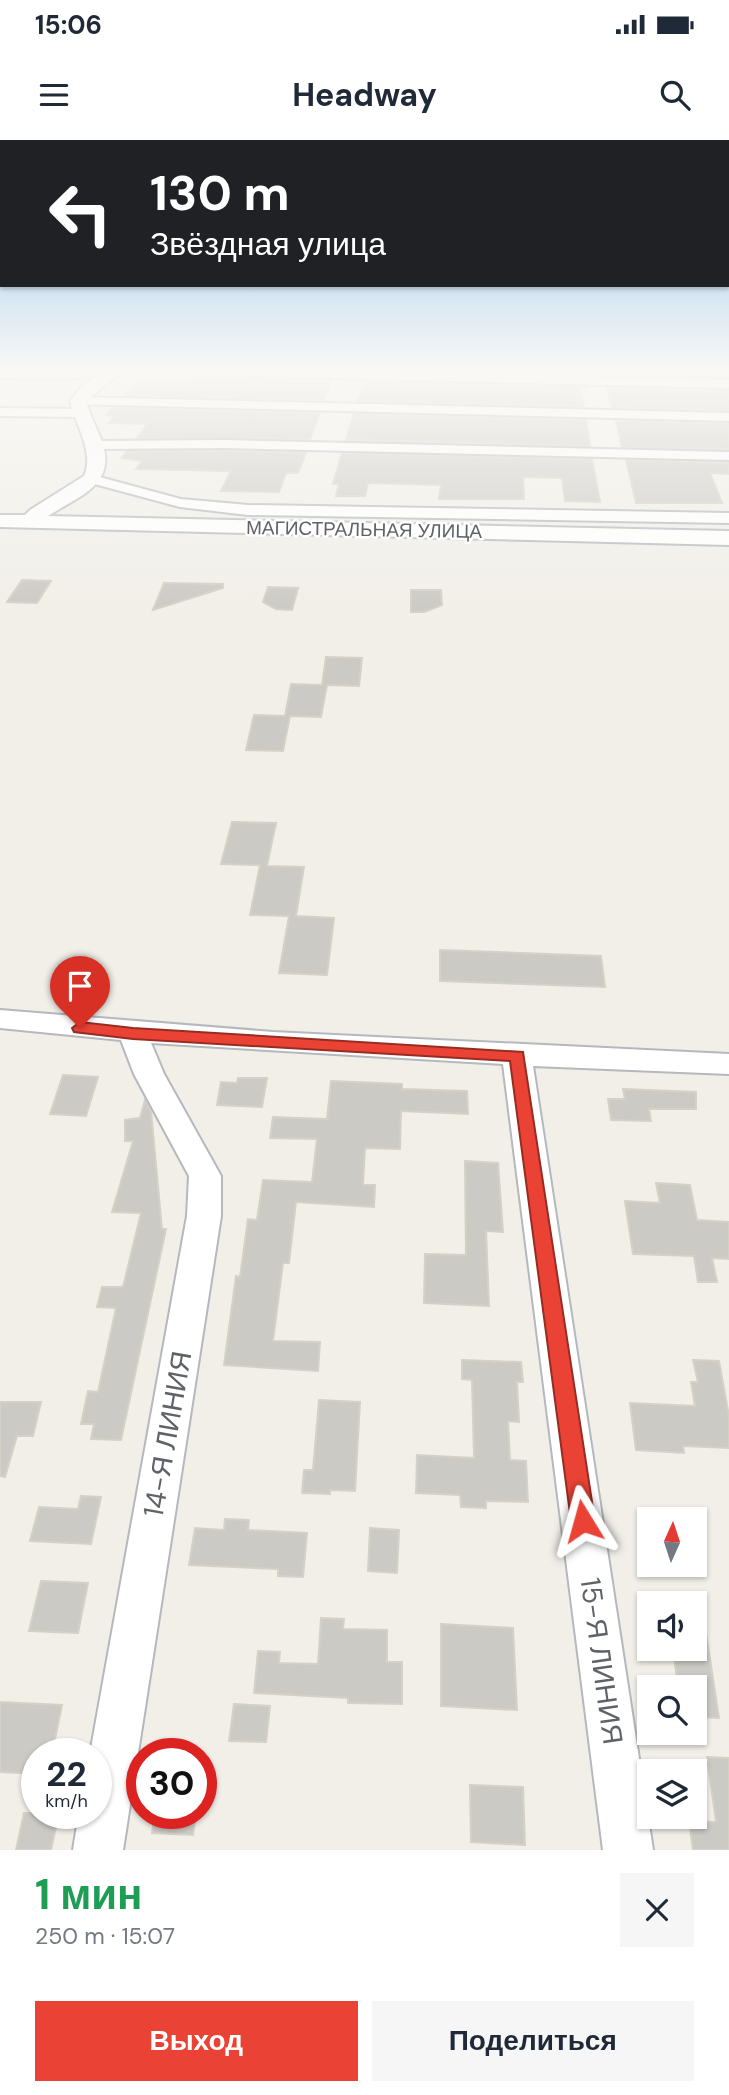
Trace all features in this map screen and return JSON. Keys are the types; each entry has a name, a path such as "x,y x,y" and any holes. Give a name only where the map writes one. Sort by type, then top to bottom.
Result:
{"main road":[{"path":"34,518 92,479 99,466 95,451"},
{"name":"МАГИСТРАЛЬНАЯ УЛИЦА","path":"0,513 34,518 729,538"},
{"name":"МАГИСТРАЛЬНАЯ УЛИЦА","path":"0,521 34,518 729,530"}],"street":[{"path":"511,451 729,456"},
{"path":"92,479 180,503 248,510 729,517"},
{"path":"0,1019 133,1034 517,1056 729,1064"},
{"name":"14-Я ЛИНИЯ","path":"98,1850 204,1216 205,1176 149,1074 133,1034"},
{"name":"15-Я ЛИНИЯ","path":"517,1056 628,1850"}],"building":[{"path":"127,451 306,453 298,473 286,473 279,492 221,491 231,471 136,469 142,461 122,458"},
{"path":"342,453 592,459 600,502 565,501 562,478 523,477 524,499 439,499 441,485 368,483 365,496 336,496 339,484 333,484"},
{"path":"626,460 729,463 729,474 710,473 722,503 636,503"},
{"path":"22,580 51,581 37,603 7,602"},
{"path":"164,583 223,584 223,588 153,610"},
{"path":"268,587 298,588 292,610 276,609 263,602"},
{"path":"411,590 441,590 442,605 424,612 411,612"},
{"path":"326,657 362,658 359,686 327,685 321,717 290,716 283,751 246,750 254,715 285,716 291,684 322,685"},
{"path":"232,822 276,823 267,866 304,867 296,916 334,918 327,975 279,973 289,916 250,915 260,865 221,864"},
{"path":"440,950 601,956 605,987 440,981"},
{"path":"63,1075 98,1077 86,1116 50,1114"},
{"path":"238,1078 267,1078 262,1107 217,1105 221,1082 237,1083"},
{"path":"331,1081 402,1084 402,1089 467,1091 468,1114 401,1111 400,1149 365,1148 363,1185 375,1185 374,1207 296,1202 289,1263 283,1263 273,1341 320,1342 318,1371 224,1365 236,1276 240,1277 248,1219 257,1220 263,1180 312,1182 317,1139 270,1138 273,1117 327,1119"},
{"path":"623,1089 696,1092 696,1109 649,1109 651,1121 611,1120 608,1099 625,1099"},
{"path":"145,1100 151,1111 162,1229 166,1229 121,1440 91,1439 94,1424 81,1424 88,1391 98,1392 116,1308 97,1307 102,1287 123,1287 141,1213 112,1212 133,1141 125,1141 125,1120 140,1118"},
{"path":"465,1161 498,1163 503,1232 486,1231 489,1306 424,1303 425,1254 466,1255"},
{"path":"656,1183 690,1185 697,1220 729,1222 729,1259 712,1258 717,1282 698,1282 694,1256 633,1254 625,1201 660,1203"},
{"path":"462,1360 521,1362 523,1382 517,1382 519,1422 508,1421 510,1460 526,1461 528,1502 486,1501 486,1508 461,1507 460,1495 416,1493 417,1455 474,1458 472,1380 462,1379"},
{"path":"693,1360 719,1361 729,1416 729,1448 683,1446 684,1453 636,1450 630,1403 695,1406 691,1382 698,1382"},
{"path":"319,1400 360,1402 355,1491 302,1493 304,1470 313,1470"},
{"path":"0,1402 41,1402 33,1436 17,1436 5,1477 0,1476"},
{"path":"81,1496 101,1497 91,1544 30,1541 39,1507 78,1509"},
{"path":"225,1519 249,1520 248,1530 307,1533 303,1577 278,1576 278,1569 189,1565 195,1528 224,1530"},
{"path":"370,1528 399,1530 397,1573 368,1571"},
{"path":"41,1581 88,1583 78,1633 29,1631"},
{"path":"321,1618 344,1619 343,1629 387,1630 387,1662 402,1662 402,1704 348,1703 348,1698 254,1693 258,1651 280,1652 279,1663 318,1664"},
{"path":"441,1624 513,1628 517,1710 441,1706"},
{"path":"707,1640 719,1718 707,1718 707,1675 676,1675 675,1661 707,1661"},
{"path":"0,1702 62,1705 55,1738 21,1738 21,1773 0,1772"},
{"path":"234,1704 270,1706 266,1742 229,1741"},
{"path":"707,1757 729,1758 729,1850 693,1850 690,1829 707,1829 707,1822 716,1822"},
{"path":"470,1785 523,1787 525,1845 471,1842"},
{"path":"21,1827 21,1829 56,1829 51,1850 16,1850"},
{"path":"153,1829 194,1829 193,1835 152,1833"}],"route":[{"path":"80,1028 133,1034 517,1056 583,1521"}]}
